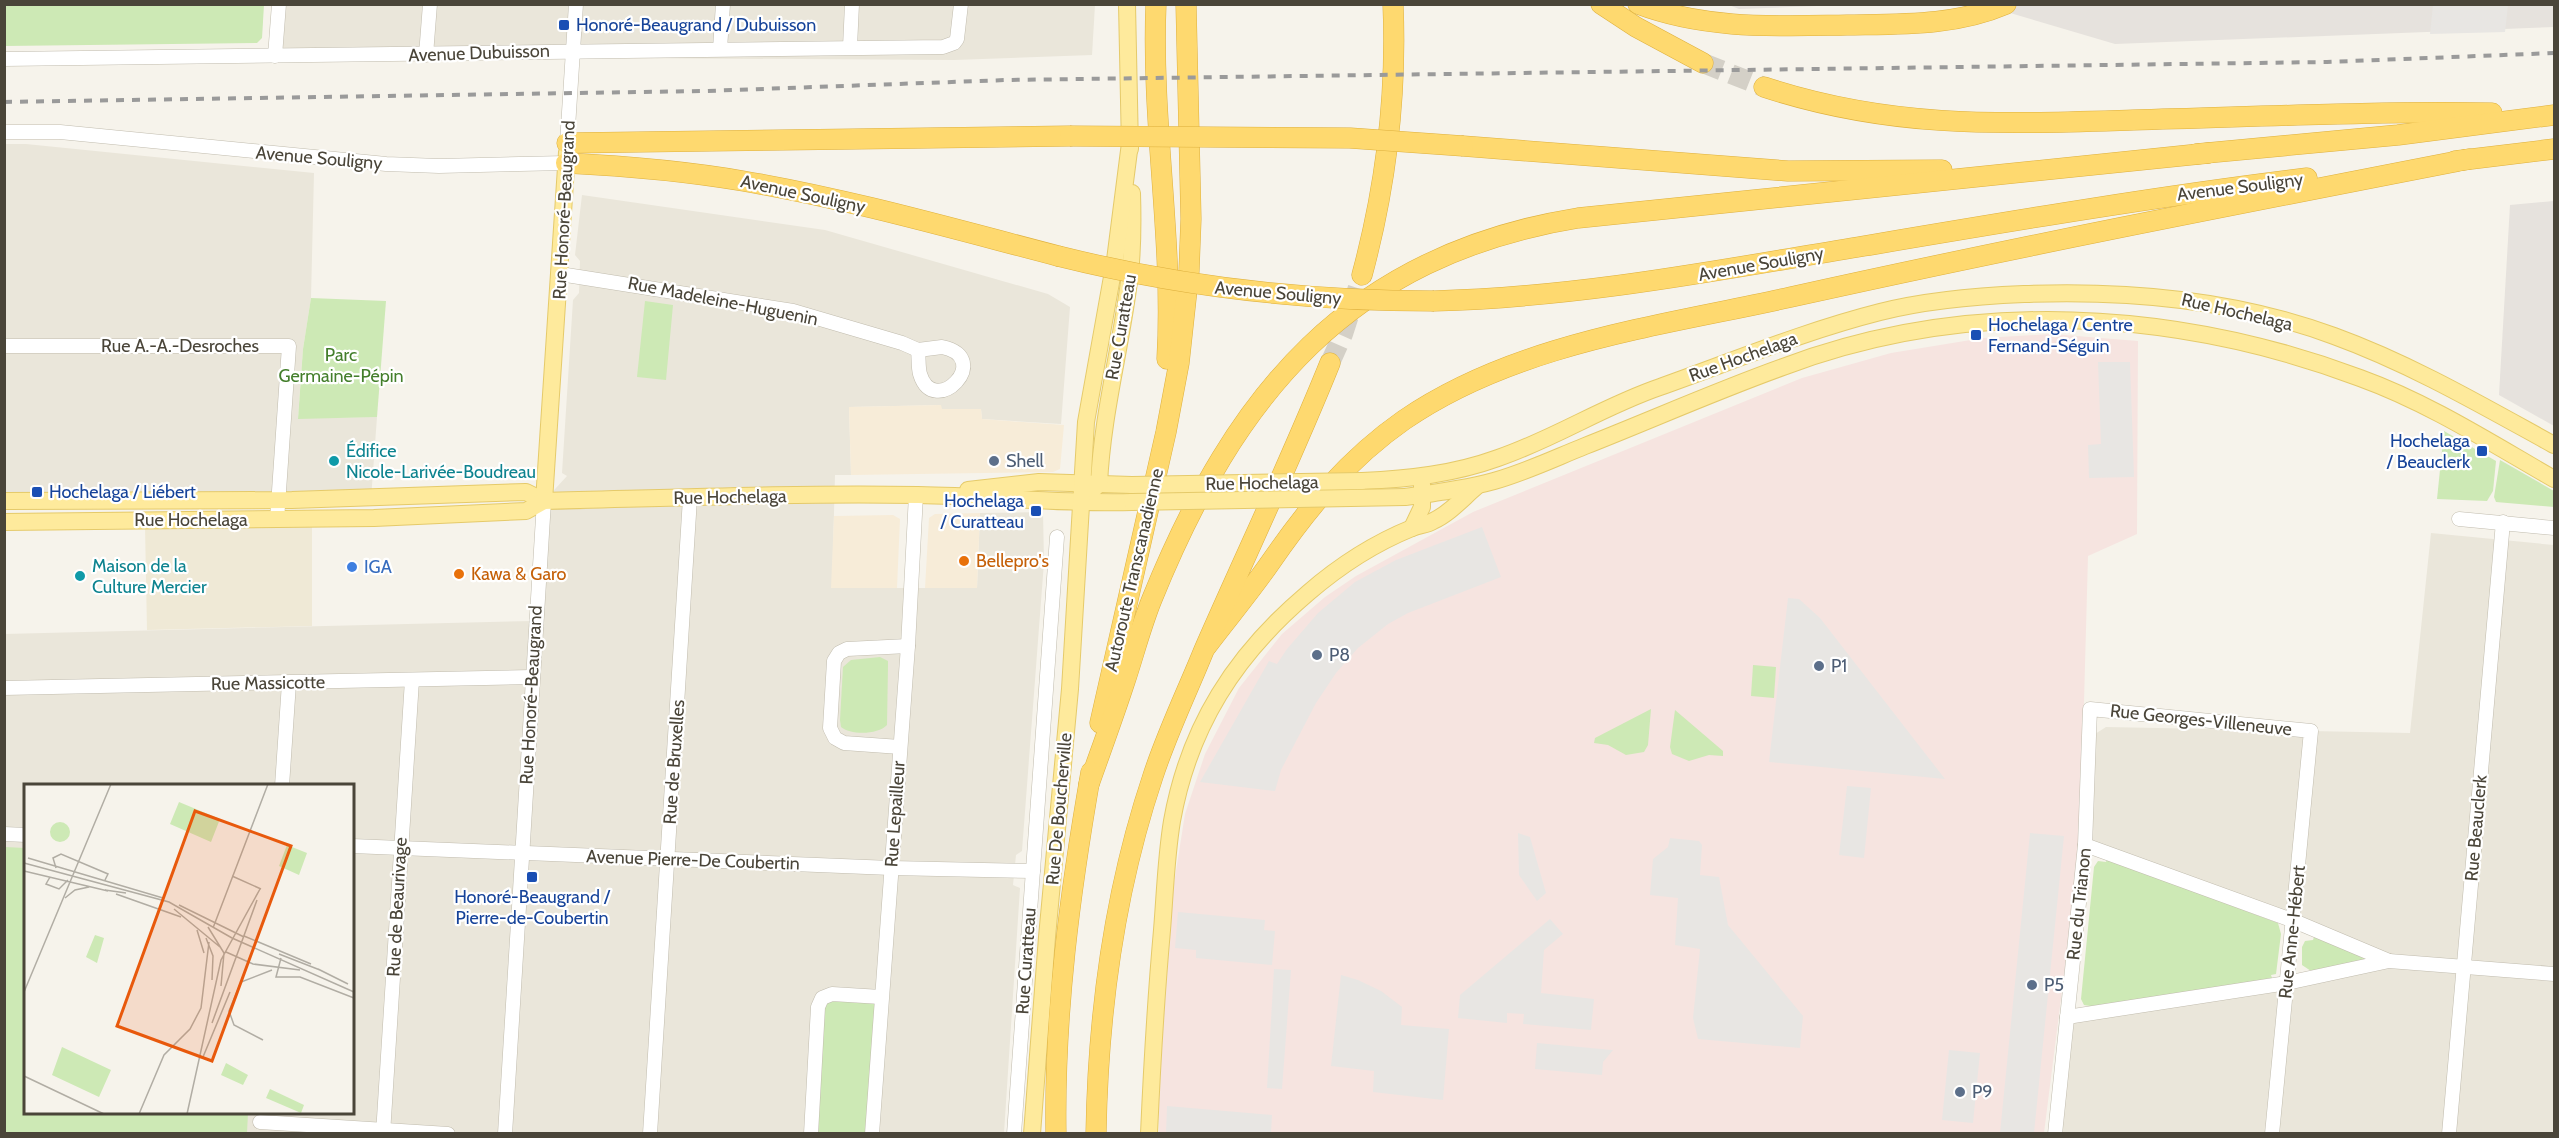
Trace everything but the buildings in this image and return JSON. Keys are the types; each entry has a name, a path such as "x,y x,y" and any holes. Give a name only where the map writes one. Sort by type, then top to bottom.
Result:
{"highway":[{"path":"1146,520 1165,379 1169,316 1156,112 1156,4"},
{"name":"Autoroute Transcanadienne","path":"1056,1134 1060,1005 1075,865 1111,670 1179,363 1188,271 1191,170 1186,83 1186,4"},
{"path":"1362,275 1380,200 1389,140 1394,59 1393,4"},
{"path":"1601,4 1636,27 1703,63"},
{"path":"1638,4 1694,21 1759,26 1941,22 1975,16 2006,4"},
{"path":"1764,87 1816,103 1878,115 1977,123 2257,117 2395,111 2554,115"},
{"name":"Avenue Souligny","path":"567,143 930,136 1350,138 1788,171 1924,171 2210,153 2398,135 2554,115"},
{"name":"Avenue Souligny","path":"566,163 680,172 785,189 1140,275 1236,290 1308,297 1434,301 1517,297 1608,288 1737,269 2147,198 2554,149"},
{"path":"1089,784 1152,600 1204,487 1246,419 1291,364 1347,314 1383,288 1417,269 1484,240 1555,222 1627,212 2210,153"},
{"path":"1206,647 1303,515 1351,463 1417,412 1464,385 1514,364 1620,335 1984,255 2469,159"},
{"path":"1096,1134 1101,1017 1112,937 1125,878 1153,776 1206,647 1330,363"}],"main road":[{"name":"Rue Curatteau","path":"1100,484 1104,426 1131,266 1134,228 1130,143 1129,4"},
{"name":"Rue Honoré-Beaugrand","path":"544,501 567,143"},
{"name":"Rue Curatteau","path":"1082,484 1086,422 1115,260 1130,143"},
{"name":"Rue Hochelaga","path":"916,495 1039,482 1132,485 1422,477 1460,470 1502,457 1650,390 1853,320 1923,303 2047,293 2160,296 2227,307 2333,336 2452,389 2554,445"},
{"name":"Rue Hochelaga","path":"4,501 278,500 526,492 544,501 916,495 1080,502 1405,498 1479,485 1522,472 1749,379 1834,350 1908,333 1956,326 2044,319 2136,323 2205,333 2306,359 2362,378 2405,397 2554,479"},
{"path":"1412,528 1421,510 1422,477"},
{"name":"Rue De Boucherville","path":"1032,1134 1070,688 1082,484"},
{"path":"1080,502 1100,484"},
{"path":"1149,1134 1155,1017 1170,834 1179,792 1200,730 1231,674 1277,621 1336,571 1412,528 1438,518 1479,485"},
{"path":"378,498 378,518"},
{"name":"Rue Hochelaga","path":"4,522 378,518 526,511 544,501"}],"street":[{"path":"275,56 279,4"},
{"path":"426,55 430,4"},
{"name":"Rue Honoré-Beaugrand","path":"567,143 576,4"},
{"path":"720,49 723,4"},
{"path":"850,47 852,4"},
{"name":"Avenue Dubuisson","path":"4,59 943,47 954,43 959,33 961,4"},
{"name":"Avenue Souligny","path":"4,132 60,132 386,164 439,166 566,163"},
{"name":"Rue Madeleine-Huguenin","path":"560,274 794,311 902,342 918,350"},
{"name":"Rue A.-A.-Desroches","path":"4,345 289,346 277,520"},
{"name":"Rue Lepailleur","path":"872,1134 908,646 916,495"},
{"name":"Rue de Bruxelles","path":"650,1134 690,498"},
{"name":"Rue Honoré-Beaugrand","path":"505,1134 544,501"},
{"path":"2459,519 2554,528"},
{"name":"Rue Beauclerk","path":"2449,1134 2503,522"},
{"name":"Rue Curatteau","path":"1014,1134 1057,537"},
{"path":"900,747 844,743 835,738 830,728 834,661 839,653 847,648 908,646"},
{"name":"Rue Massicotte","path":"4,688 532,677"},
{"name":"Rue de Beaurivage","path":"383,1132 411,680"},
{"path":"282,784 289,683"},
{"name":"Rue Georges-Villeneuve","path":"2090,709 2311,731"},
{"name":"Rue du Trianon","path":"2055,1134 2085,844 2090,709"},
{"name":"Rue Anne-Hébert","path":"2272,1134 2311,731"},
{"path":"4,834 24,835"},
{"path":"2085,844 2294,921 2389,961"},
{"name":"Avenue Pierre-De Coubertin","path":"354,846 891,868 1033,871"},
{"path":"2067,1017 2287,983 2389,961 2554,974"},
{"path":"811,1134 818,1007 822,998 832,994 881,997"},
{"path":"260,1123 383,1132 448,1134"}],"shaded area":[{"path":"2554,4 2554,27 2115,44 1983,5"},
{"path":"279,5 1095,5 1092,55 954,60 275,56"},
{"path":"1729,5 1842,5 1739,9"},
{"path":"2433,5 2508,5 2505,32 2430,34"},
{"path":"4,144 26,144 314,173 311,298 303,349 298,418 377,417 371,499 5,501"},
{"path":"582,195 825,230 1048,294 1070,307 1061,424 982,419 981,409 941,409 941,405 849,407 851,475 835,475 832,588 977,588 980,513 1043,512 1044,562 1022,851 1016,855 1013,885 1020,888 1004,1133 5,1133 4,634 533,621 544,501 567,476 562,473 573,300 579,293 580,261 575,255"},
{"path":"2554,201 2554,426 2499,395 2510,205"},
{"path":"2052,334 2138,341 2137,534 2088,556 2080,848 2044,1133 1159,1134 1159,1086 1172,896 1185,814 1205,754 1239,688 1282,634 1325,597 1356,576 1473,512 1802,378 1891,353 1983,338"},
{"path":"2098,362 2130,362 2134,477 2089,478 2088,445 2101,444"},
{"path":"941,405 942,409 981,409 982,419 1064,425 1060,469 1053,472 851,475 849,407"},
{"path":"980,513 977,588 925,588 929,518 935,514"},
{"path":"893,515 900,519 897,588 831,588 834,516"},
{"path":"145,526 312,526 312,626 147,630"},
{"name":"P8","path":"1482,527 1501,577 1408,613 1388,624 1358,648 1336,673 1316,703 1281,770 1275,791 1200,782 1269,661 1277,664 1318,613 1355,582 1396,560"},
{"path":"2431,533 2554,545 2554,1133 2055,1134 2067,1017 2388,961 2085,845 2095,734 2106,727 2410,733"},
{"name":"P1","path":"1788,598 1799,599 1820,618 1945,779 1769,762"},
{"path":"1847,786 1871,788 1864,858 1839,855"},
{"path":"1518,833 1530,837 1546,893 1537,901 1519,875"},
{"name":"P5","path":"2030,833 2064,836 2034,1133 2000,1133"},
{"path":"1670,838 1699,841 1702,845 1700,875 1719,877 1728,925 1803,1016 1800,1048 1698,1039 1693,1018 1700,949 1675,945 1678,898 1650,895 1653,859 1668,847"},
{"path":"1178,912 1265,920 1264,930 1275,931 1272,965 1196,958 1196,950 1175,948"},
{"path":"1550,919 1563,934 1544,950 1541,993 1594,999 1591,1030 1523,1024 1524,1014 1507,1013 1507,1023 1458,1018 1460,995"},
{"path":"1274,969 1291,970 1282,1089 1267,1088"},
{"path":"1341,975 1381,991 1402,1007 1401,1025 1449,1029 1443,1100 1373,1092 1374,1071 1331,1066"},
{"path":"1537,1043 1613,1050 1603,1062 1602,1075 1535,1069"},
{"name":"P9","path":"1949,1050 1980,1053 1973,1123 1942,1120"},
{"path":"1167,1106 1272,1115 1271,1133 1166,1133"}],"green space":[{"path":"4,5 264,5 262,38 257,43 5,46"},
{"name":"Parc Germaine-Pépin","path":"311,298 386,301 377,417 298,419 303,349"},
{"path":"645,301 673,305 666,380 637,377"},
{"path":"2444,431 2496,461 2493,491 2487,501 2437,499"},
{"path":"2500,460 2554,491 2554,507 2496,502 2494,497"},
{"path":"880,657 888,661 887,725 871,732 857,733 845,730 841,727 840,720 843,667 851,660"},
{"path":"1753,665 1776,667 1774,698 1751,696"},
{"path":"1651,709 1648,745 1644,752 1626,755 1608,745 1594,743 1595,738"},
{"path":"1675,710 1723,751 1723,756 1709,755 1689,761 1672,754 1670,747"},
{"path":"5,847 24,848 24,1114 248,1114 247,1133 5,1133"},
{"path":"2107,859 2278,923 2281,934 2276,974 2271,975 2272,978 2091,1009 2090,1006 2084,1005 2081,999 2094,867 2098,861 2106,862"},
{"path":"2314,937 2371,959 2311,971 2302,965 2302,947 2305,941 2313,940"},
{"path":"881,997 872,1133 811,1134 822,998"}],"tunnel":[{"path":"1703,63 1764,87"},
{"path":"1330,363 1343,334 1362,275"}],"railway":[{"path":"4,102 706,91 1006,80 2327,62 2554,53"}],"place":[{"name":"Honoré-Beaugrand / Dubuisson","path":"564,25"},
{"name":"Hochelaga / Centre Fernand-Séguin","path":"1976,335"},
{"name":"Hochelaga / Beauclerk","path":"2482,451"},
{"name":"Édifice Nicole-Larivée-Boudreau","path":"334,461"},
{"name":"Shell","path":"994,461"},
{"name":"Hochelaga / Liébert","path":"37,492"},
{"name":"Hochelaga / Curatteau","path":"1036,511"},
{"name":"Bellepro's","path":"964,561"},
{"name":"IGA","path":"352,567"},
{"name":"Kawa & Garo","path":"459,574"},
{"name":"Maison de la Culture Mercier","path":"80,576"},
{"name":"P8","path":"1317,655"},
{"name":"P1","path":"1819,666"},
{"name":"Honoré-Beaugrand / Pierre-de-Coubertin","path":"532,877"},
{"name":"P5","path":"2032,985"},
{"name":"P9","path":"1960,1092"}]}
